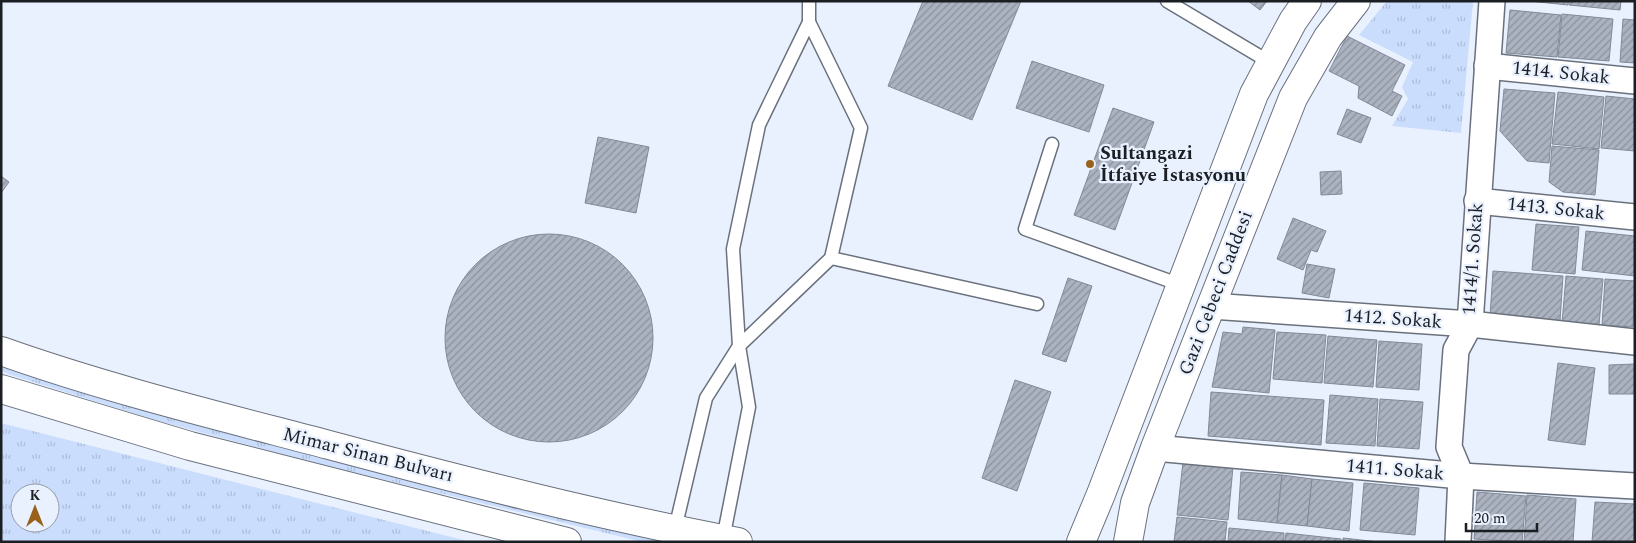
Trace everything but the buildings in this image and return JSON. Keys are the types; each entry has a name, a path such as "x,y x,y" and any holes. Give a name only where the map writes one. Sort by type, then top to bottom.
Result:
{"main road":[{"name":"Gazi Cebeci Caddesi","path":"1081,542 1254,94 1293,21 1307,1"},
{"name":"Gazi Cebeci Caddesi","path":"1128,542 1135,502 1155,448 1293,98 1328,37 1356,1"},
{"name":"Mimar Sinan Bulvarı","path":"1,351 216,416 414,467 675,529 730,540"},
{"path":"1,389 190,446 567,542"}],"street":[{"name":"1414/1. Sokak","path":"1458,542 1461,476 1449,447 1456,350 1470,324 1492,1"},
{"name":"1414. Sokak","path":"1487,66 1635,81"},
{"name":"1413. Sokak","path":"1477,201 1635,217"},
{"name":"1412. Sokak","path":"1211,306 1470,324 1635,342"},
{"name":"1411. Sokak","path":"1155,448 1461,476 1635,486"}],"lane":[{"path":"730,540 749,407 739,346 733,249 759,125 809,22 809,1"},
{"path":"1167,1 1271,63"},
{"path":"675,529 706,398 739,346 831,258 861,128 809,22"},
{"path":"1052,144 1025,229 1181,285"},
{"path":"831,258 1037,304"}],"green space":[{"path":"1387,1 1473,1 1461,133 1392,126 1408,99 1402,87 1413,62 1359,35"},
{"path":"1,366 95,397 317,457 670,542 643,542 319,464 155,420 11,375 1,371"},
{"path":"1,423 471,542 1,542"}],"place":[{"name":"Sultangazi İtfaiye İstasyonu","path":"1090,164"}]}
